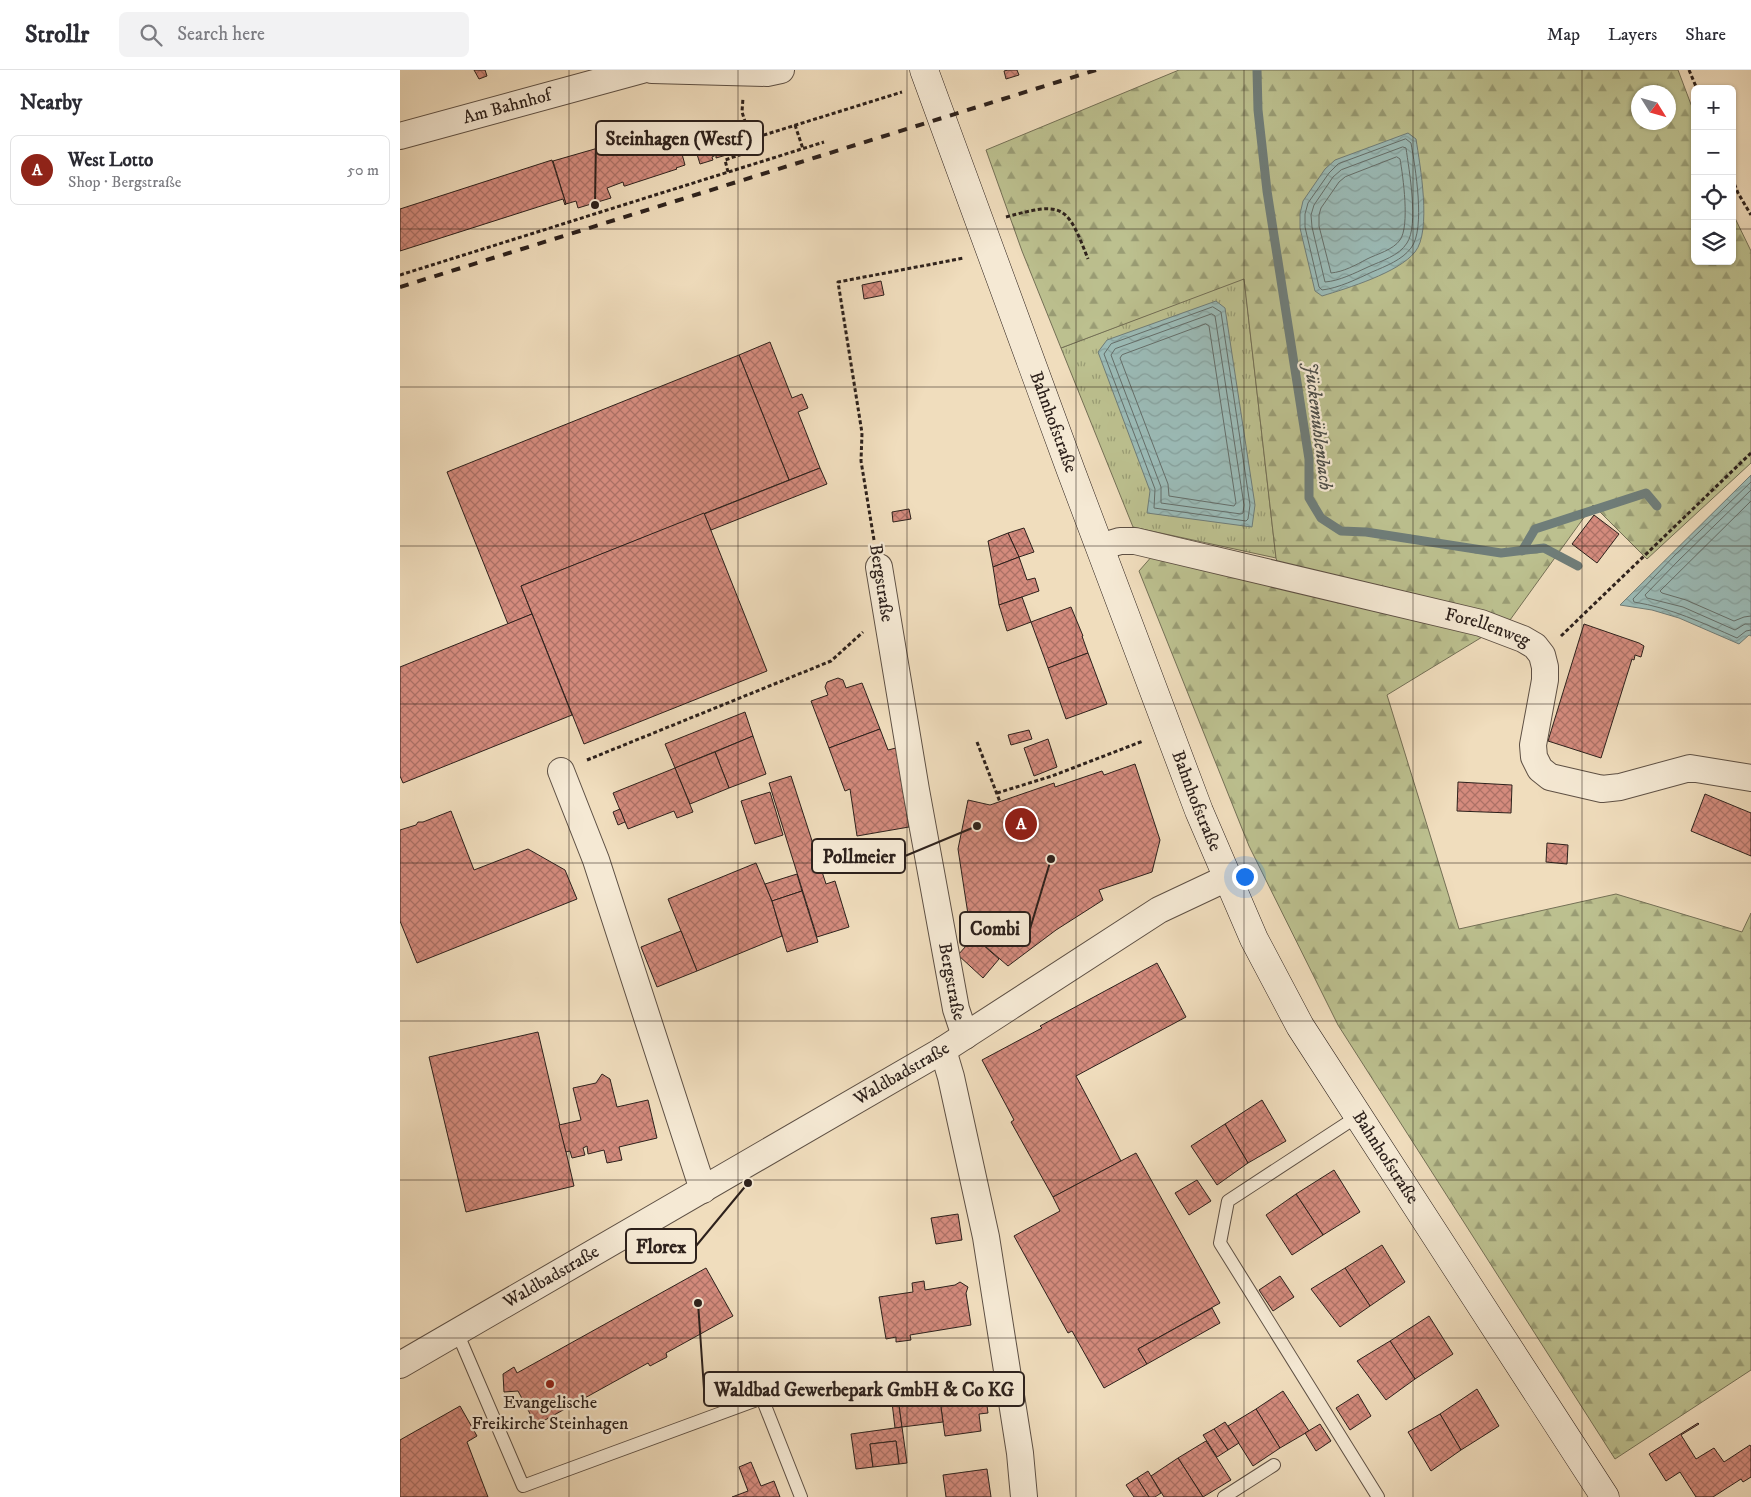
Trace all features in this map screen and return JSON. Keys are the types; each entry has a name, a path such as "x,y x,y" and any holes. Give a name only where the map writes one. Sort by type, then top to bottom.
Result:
{"street":[{"name":"Am Bahnhof","path":"400,136 642,70"},
{"path":"652,70 767,74 781,70"},
{"name":"Bahnhofstraße","path":"926,77 1169,731 1227,878 1254,939 1296,1017 1358,1116 1605,1497"},
{"name":"Forellenweg","path":"1100,547 1120,541 1134,541 1471,620 1523,639 1534,646 1542,655 1545,667 1545,680 1533,745 1534,757 1540,769 1550,777 1602,789 1620,787 1690,768 1751,778"},
{"name":"Bergstraße","path":"879,567 921,819 956,1009 964,1036"},
{"path":"561,771 596,860 703,1190"},
{"name":"Waldbadstraße","path":"400,1365 943,1050 1160,910 1227,878"},
{"path":"943,1050 951,1076 986,1237 1020,1453 1024,1497"}],"lane":[{"path":"1358,1116 1228,1201 1220,1243 1378,1497"},
{"path":"457,1332 523,1486 762,1398 801,1497"},
{"path":"1224,1497 1274,1465"}],"path":[{"path":"1689,70 1695,85"},
{"path":"728,172 725,160 754,150 742,112 744,73"},
{"path":"751,139 926,77"},
{"path":"795,125 803,149"},
{"path":"400,275 824,142"},
{"path":"1736,188 1751,214"},
{"path":"986,237 1036,209 1051,208 1066,214 1075,227 1088,259"},
{"name":"Bergstraße","path":"879,567 860,461 862,433 838,282 961,259 986,237"},
{"path":"1542,655 1751,452"},
{"path":"561,771 831,662 886,610"},
{"path":"997,793 1052,776 1169,731"},
{"path":"977,742 1000,802"}],"green space":[{"path":"1179,70 1678,70 1691,104 1691,265 1736,265 1736,220 1751,251 1751,463 1647,559 1593,505 1510,620 1387,695 1459,929 1616,894 1742,932 1751,913 1751,1370 1615,1459 1338,1025 1249,846 1139,571 1153,555 1286,589 1276,558 1244,279 1061,348 1022,251 986,150"},
{"path":"1244,278 1276,558 1133,527 1061,348"}],"water":[{"path":"1408,133 1416,139 1424,214 1420,242 1415,252 1397,267 1385,273 1322,296 1315,291 1300,228 1300,214 1303,201 1325,169 1335,160"},
{"path":"1216,301 1225,308 1255,505 1252,527 1147,513 1150,491 1098,352 1107,340"},
{"path":"1751,475 1751,636 1749,635 1739,644 1679,618 1652,610 1620,605"}],"building":[{"path":"474,70 485,70 487,76 479,79"},
{"path":"1017,70 1019,75 1006,79 1004,71"},
{"path":"664,129 673,156 682,154 685,165 625,186 623,182 607,188 611,198 578,208 576,201 566,204 553,161"},
{"path":"742,136 747,149 734,153 733,149 729,151 730,154 716,158 716,155 712,157 713,160 700,164 696,151 708,147 709,151 715,149 713,146 726,142 727,145 732,144 730,140"},
{"path":"552,160 565,205 563,199 400,251 400,209"},
{"path":"881,281 884,295 864,299 862,285"},
{"path":"770,342 792,398 802,394 808,408 798,412 820,468 789,480 739,355"},
{"path":"739,355 789,480 521,586 532,614 508,624 447,472"},
{"path":"820,468 827,484 711,530 704,514"},
{"path":"909,509 911,519 893,522 892,512"},
{"path":"704,513 767,671 584,744 521,586"},
{"path":"1594,515 1619,534 1597,563 1572,544"},
{"path":"1024,528 1034,552 1019,557 1008,533"},
{"path":"1008,533 1019,557 993,567 988,541"},
{"path":"1019,557 1027,580 1035,578 1039,591 999,605 993,567"},
{"path":"1022,597 1031,622 1007,631 999,605"},
{"path":"1071,607 1088,653 1048,668 1031,622"},
{"path":"532,614 572,715 403,783 400,776 400,667"},
{"path":"1584,624 1644,646 1641,657 1635,655 1634,660 1632,659 1601,758 1548,741"},
{"path":"1088,653 1107,704 1066,719 1048,668"},
{"path":"838,678 843,680 846,688 862,683 880,729 829,748 811,701 828,695 825,687 827,682"},
{"path":"745,712 753,736 675,768 665,744"},
{"path":"880,729 888,750 896,748 909,827 857,836 850,789 845,791 829,748"},
{"path":"1029,730 1032,739 1011,745 1008,735"},
{"path":"753,736 766,774 729,788 715,752"},
{"path":"1048,739 1057,767 1034,776 1024,748"},
{"path":"715,752 729,788 690,804 675,768"},
{"path":"1135,764 1160,840 1152,872 1099,890 1103,900 1056,930 1008,966 971,934 958,849 968,800 990,805 1054,783 1055,787 1102,771 1104,775"},
{"path":"675,768 693,812 677,818 674,811 628,829 613,793"},
{"path":"791,776 826,884 835,881 849,927 817,937 769,783"},
{"path":"1458,782 1512,785 1511,813 1457,811"},
{"path":"770,792 783,835 755,844 741,801"},
{"path":"1705,794 1751,813 1751,856 1691,831"},
{"path":"620,809 625,822 618,825 613,812"},
{"path":"451,811 474,870 528,849 565,870 577,899 417,963 400,921 400,830"},
{"path":"1547,843 1568,845 1567,864 1546,862"},
{"path":"756,863 772,901 782,936 697,971 668,899"},
{"path":"797,874 802,891 772,901 765,884"},
{"path":"802,891 818,942 787,952 772,901"},
{"path":"681,931 697,971 657,987 641,947"},
{"path":"974,937 999,959 983,978 958,955"},
{"path":"1157,963 1186,1017 1076,1076 1121,1161 1053,1197 1011,1122 1014,1120 982,1060 1042,1028 1040,1026"},
{"path":"538,1032 574,1186 466,1212 429,1057"},
{"path":"602,1074 610,1079 617,1107 648,1100 657,1138 619,1147 622,1160 607,1163 604,1150 588,1154 587,1146 583,1148 585,1155 572,1158 570,1151 566,1152 559,1125 581,1120 573,1088 596,1083"},
{"path":"1262,1100 1286,1141 1248,1163 1225,1124"},
{"path":"1225,1124 1248,1163 1217,1185 1191,1146"},
{"path":"1136,1153 1220,1303 1138,1349 1147,1364 1104,1388 1072,1331 1068,1333 1014,1236 1060,1211 1053,1197"},
{"path":"1334,1170 1360,1212 1323,1235 1296,1194"},
{"path":"1197,1180 1211,1201 1189,1215 1175,1193"},
{"path":"1296,1194 1323,1235 1292,1255 1266,1215"},
{"path":"958,1214 962,1240 936,1244 931,1218"},
{"path":"1382,1245 1405,1282 1370,1306 1345,1268"},
{"path":"706,1268 733,1316 666,1353 667,1357 650,1366 648,1363 536,1425 518,1391 504,1392 503,1374 514,1367 517,1373"},
{"path":"1345,1268 1370,1306 1340,1327 1311,1289"},
{"path":"1280,1276 1294,1297 1273,1311 1259,1290"},
{"path":"924,1281 925,1290 955,1285 960,1282 968,1287 966,1293 971,1325 910,1335 911,1340 896,1342 896,1337 886,1339 879,1297 913,1292 912,1283"},
{"path":"1212,1308 1220,1323 1147,1364 1138,1349"},
{"path":"1429,1316 1453,1354 1415,1379 1390,1341"},
{"path":"1390,1341 1415,1379 1386,1400 1357,1361"},
{"path":"975,1382 977,1399 986,1398 988,1413 979,1414 981,1431 945,1436 938,1387"},
{"path":"938,1387 940,1400 899,1405 902,1427 895,1428 891,1394"},
{"path":"1477,1389 1499,1426 1461,1450 1440,1414"},
{"path":"1283,1391 1309,1431 1280,1448 1256,1409"},
{"path":"1358,1394 1371,1416 1350,1430 1336,1408"},
{"path":"940,1400 943,1422 902,1427 899,1405"},
{"path":"460,1406 477,1436 467,1442 488,1497 400,1497 400,1440"},
{"path":"1256,1409 1280,1448 1253,1466 1228,1426"},
{"path":"1440,1414 1461,1450 1431,1471 1408,1432"},
{"path":"1225,1422 1239,1443 1228,1450 1214,1429"},
{"path":"1698,1423 1681,1435 1696,1459 1714,1448 1724,1462 1750,1445 1751,1477 1743,1482 1741,1479 1713,1497 1696,1497 1680,1472 1666,1481 1649,1454"},
{"path":"1320,1424 1331,1441 1316,1451 1305,1433"},
{"path":"902,1427 907,1463 899,1464 896,1441 870,1444 873,1467 856,1469 851,1434"},
{"path":"1214,1429 1228,1450 1217,1457 1203,1435"},
{"path":"896,1441 899,1464 873,1467 870,1444"},
{"path":"1206,1441 1231,1480 1203,1497 1178,1458"},
{"path":"1178,1458 1203,1497 1164,1497 1151,1476"},
{"path":"751,1462 761,1486 774,1481 780,1497 732,1497 748,1491 739,1467"},
{"path":"987,1469 991,1497 946,1497 943,1475"},
{"path":"1148,1471 1161,1493 1155,1497 1149,1497 1137,1478"},
{"path":"1137,1478 1149,1497 1134,1497 1126,1485"}],"waterway":[{"name":"Jückemühlenbach","path":"1257,70 1258,110 1267,191 1309,459 1309,498 1321,518 1341,531 1366,532 1501,553 1544,548 1578,566"},
{"path":"1522,551 1535,529 1646,493 1657,506"}],"railway":[{"path":"400,287 1096,70"}],"place":[{"name":"Steinhagen (Westf)","path":"595,205"},
{"name":"West Lotto","path":"1021,824"},
{"name":"Pollmeier","path":"977,826"},
{"name":"Combi","path":"1051,859"},
{"name":"Florex","path":"748,1183"},
{"name":"Waldbad Gewerbepark GmbH & Co KG","path":"698,1303"},
{"name":"Evangelische Freikirche Steinhagen","path":"550,1384"}]}
